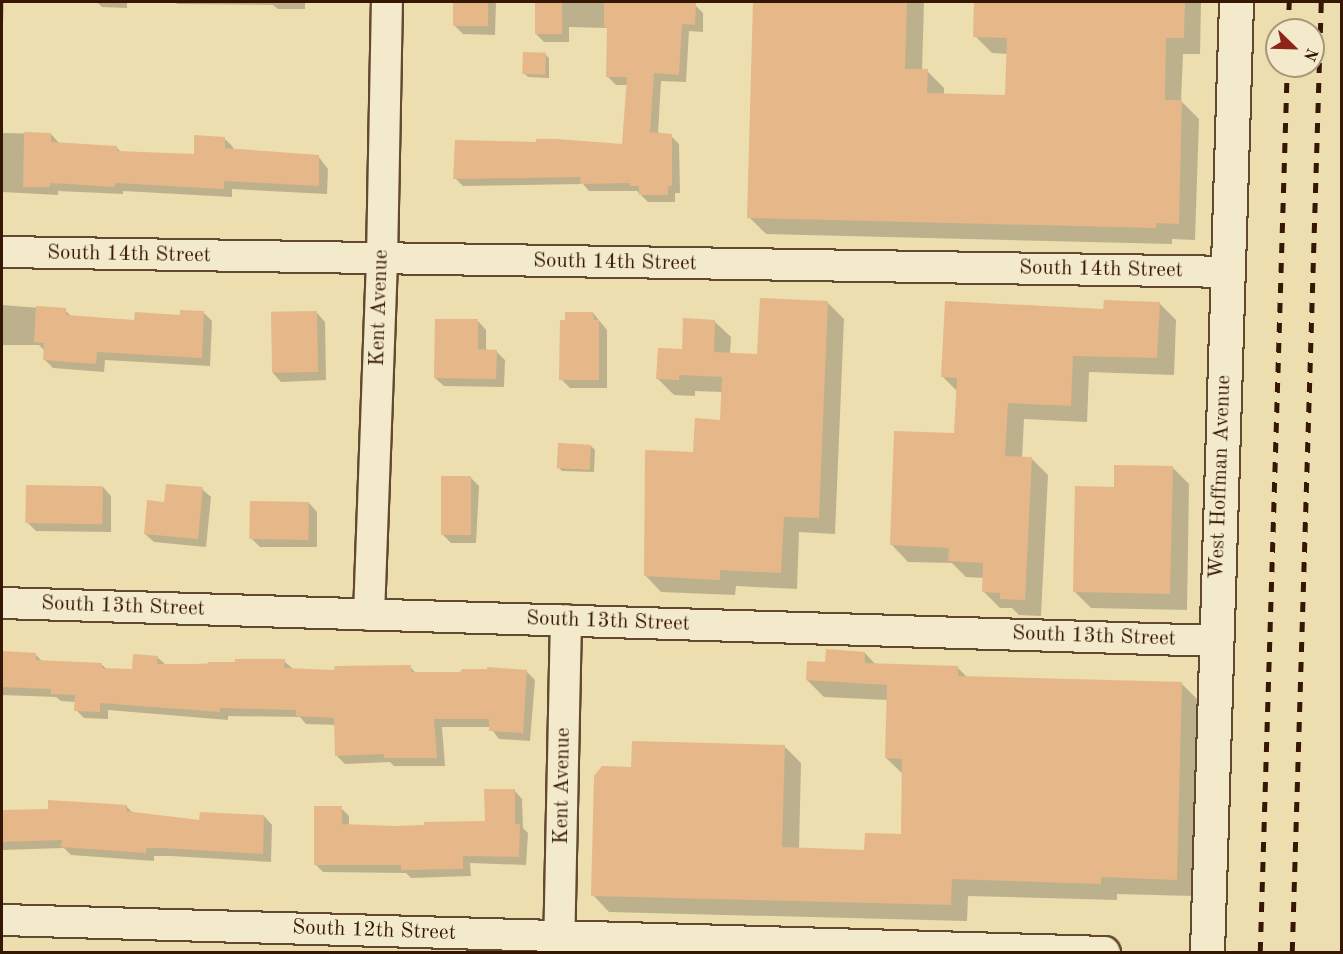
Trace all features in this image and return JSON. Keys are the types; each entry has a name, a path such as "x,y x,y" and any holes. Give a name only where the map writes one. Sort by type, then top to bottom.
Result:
{"main road":[{"name":"West Hoffman Avenue","path":"1207,952 1236,2"}],"street":[{"name":"Kent Avenue","path":"369,615 382,259 387,2"},
{"name":"South 14th Street","path":"2,252 1228,272"},
{"name":"South 13th Street","path":"2,603 1215,641"},
{"name":"Kent Avenue","path":"559,945 566,620"},
{"name":"South 12th Street","path":"2,920 559,945 1106,952"}],"building":[{"path":"453,2 488,2 488,26 453,26"},
{"path":"535,2 562,2 562,34 535,34"},
{"path":"604,2 696,3 695,25 682,24 679,75 654,73 650,132 672,134 672,186 668,186 668,195 639,195 639,186 630,186 630,183 580,184 581,177 453,179 455,140 536,142 536,139 557,139 622,144 627,77 606,77 607,27 604,27"},
{"path":"753,2 907,2 905,69 928,69 927,93 1005,95 1007,38 973,37 974,2 1185,2 1184,38 1166,38 1165,100 1182,100 1179,224 1156,223 1156,228 747,218"},
{"path":"523,52 546,53 545,75 522,74"},
{"path":"24,132 51,133 51,142 117,146 117,151 194,154 194,135 225,137 225,148 319,155 319,186 224,181 224,189 115,183 115,187 50,183 50,187 23,187"},
{"path":"760,298 828,301 819,518 784,517 781,573 720,570 720,580 644,576 645,450 693,452 695,418 720,420 722,377 679,375 679,380 656,379 658,348 682,349 683,318 715,320 714,352 757,354"},
{"path":"1104,300 1160,302 1157,358 1073,356 1071,406 1008,403 1005,456 1032,457 1025,600 1000,599 1000,593 982,592 983,563 948,561 949,548 890,545 894,431 954,433 957,378 941,377 945,301 1103,309"},
{"path":"36,306 66,308 66,315 134,320 135,312 180,315 180,310 204,311 202,358 97,352 96,364 43,360 44,343 34,342"},
{"path":"317,311 318,372 272,373 271,312"},
{"path":"565,312 593,312 594,320 599,320 599,380 559,380 560,320 565,320"},
{"path":"435,319 478,319 478,349 497,350 496,379 434,378"},
{"path":"558,443 591,445 590,470 557,468"},
{"path":"1114,465 1173,466 1170,594 1073,592 1075,486 1114,487"},
{"path":"441,476 471,476 471,535 441,535"},
{"path":"166,484 203,487 198,539 144,534 147,500 164,502"},
{"path":"26,485 103,486 102,524 25,523"},
{"path":"250,501 309,502 308,540 249,539"},
{"path":"826,649 865,652 865,663 958,666 958,676 1182,682 1177,880 1101,877 1101,884 952,879 951,905 591,896 594,776 602,766 631,767 632,741 785,745 782,847 864,850 865,833 901,834 902,759 885,758 887,685 806,680 807,661 825,662"},
{"path":"2,651 36,653 36,660 102,663 102,668 132,669 133,654 158,656 157,664 208,664 208,662 235,662 235,659 285,659 284,668 334,670 335,666 411,665 411,672 460,672 462,669 487,669 487,667 527,670 523,733 489,731 489,719 434,719 437,758 384,758 384,754 335,756 334,718 296,716 296,710 220,708 220,712 100,703 100,712 74,711 75,695 51,694 51,689 2,687"},
{"path":"484,789 515,789 515,824 520,824 519,857 463,856 463,869 401,870 401,865 314,865 314,806 342,806 342,824 394,826 424,825 424,822 485,821"},
{"path":"48,800 127,805 126,811 199,820 200,812 264,815 263,854 162,848 146,848 146,853 61,847 62,840 2,842 2,810 48,809"}],"railway":[{"path":"1288,18 1289,2"},
{"path":"1292,952 1321,2"},
{"path":"1260,952 1287,78"}]}
